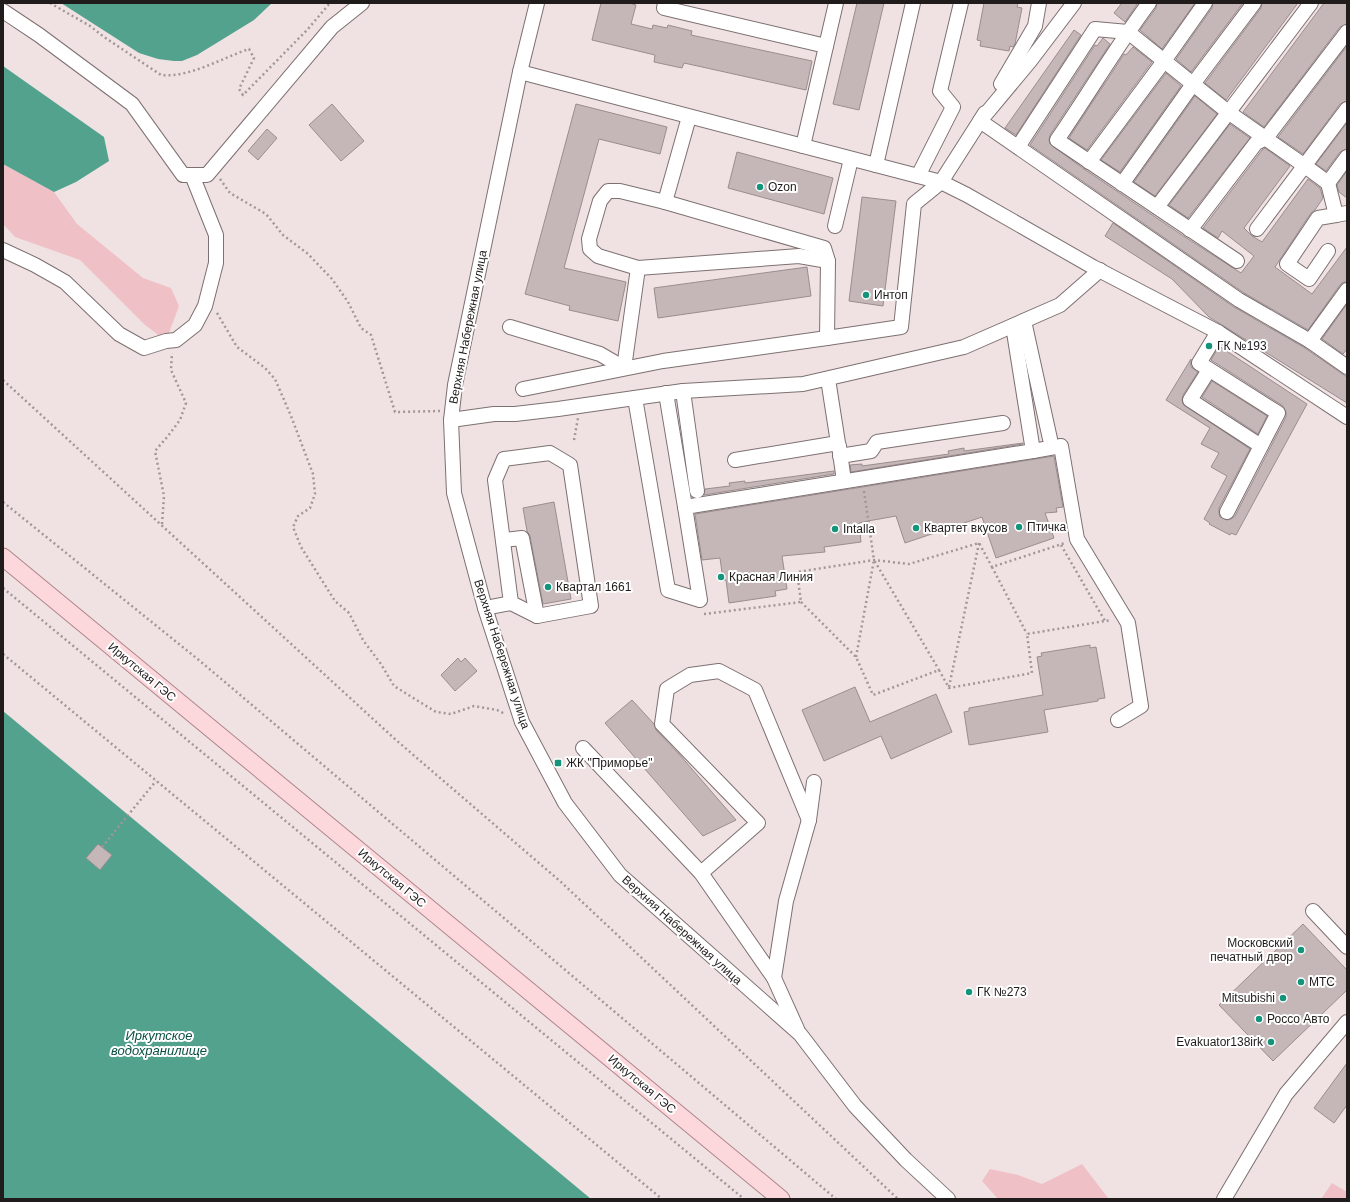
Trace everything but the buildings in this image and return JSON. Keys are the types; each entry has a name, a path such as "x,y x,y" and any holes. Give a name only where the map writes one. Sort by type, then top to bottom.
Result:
{"main road":[{"name":"Иркутская ГЭС","path":"3,557 781,1199"}],"street":[{"path":"3,11 39,35 132,104 183,175 207,175 332,27 362,3"},
{"name":"Верхняя Набережная улица","path":"536,3 454,385 451,415 454,493 485,608 522,722 565,803 620,875 800,1034 855,1106 906,1160 948,1199"},
{"path":"665,3 664,8 826,46"},
{"path":"803,146 836,3"},
{"path":"876,165 913,3"},
{"path":"918,176 953,107 940,91 962,3"},
{"path":"523,389 663,361 901,327 914,204 941,182 980,121 1035,26 1039,3"},
{"path":"980,121 1030,61 1074,3"},
{"path":"1150,3 1128,32 1057,140 1237,261"},
{"path":"1089,162 1164,61 1204,3"},
{"path":"1122,184 1254,3"},
{"path":"1157,207 1311,3"},
{"path":"1018,147 1095,29 1128,32 1228,112 1328,183 1342,214 1318,218 1288,264 1309,278 1328,251"},
{"path":"1190,230 1256,143 1266,138 1347,32"},
{"path":"520,72 941,182 967,195 1100,270 1218,332 1347,417"},
{"path":"1257,229 1347,109"},
{"path":"665,202 689,117"},
{"path":"980,121 1240,300 1346,364"},
{"path":"1328,183 1347,157"},
{"path":"835,226 851,159"},
{"path":"3,250 35,265 65,282 119,334 144,348 166,341 176,340 195,325 205,306 216,263 216,235 192,175"},
{"path":"827,338 828,261 824,248 665,202 620,191 608,191 600,201 589,239 590,249 598,256 638,268 799,256 828,261"},
{"path":"624,368 638,268"},
{"path":"451,415 515,414 580,406 683,390 803,384 828,379 964,347 1060,305 1100,270"},
{"path":"1310,341 1347,290"},
{"path":"1019,323 1050,439"},
{"path":"1019,323 1033,451"},
{"path":"510,327 600,354 624,368"},
{"path":"1218,332 1199,363 1278,413 1227,512"},
{"path":"1209,370 1190,400 1261,446"},
{"path":"828,379 844,482"},
{"path":"683,390 698,490"},
{"path":"635,398 668,590 700,600 666,393"},
{"path":"735,460 839,449 871,451 877,442 1003,423"},
{"path":"685,508 1061,446 1077,539 1128,623 1141,706 1118,720"},
{"path":"485,608 511,603 537,616 591,606 570,465 550,453 504,459 495,480 511,603"},
{"path":"503,540 522,538 537,616"},
{"path":"700,873 758,823 662,724 667,689 690,675 719,671 755,690 808,820"},
{"path":"583,748 700,873 774,978 800,1034"},
{"path":"774,978 786,901 808,820 814,782"},
{"path":"1312,911 1347,947"},
{"path":"1224,1199 1286,1094 1347,1022"}],"path":[{"path":"50,3 90,26 104,37 161,74 172,76 190,71 249,49 254,58 239,89 243,96 308,29 330,3"},
{"path":"213,168 230,193 266,214 283,235 308,254 332,279 348,302 361,328 371,334 395,412 451,415"},
{"path":"207,296 237,347 265,368 275,379 294,423 313,474 315,494 310,508 298,516 293,527 301,546 335,601 349,614 363,640 381,664 394,686 436,712 451,714 474,706 497,710 522,722"},
{"path":"162,524 164,496 155,451 180,420 186,403 171,370 172,352"},
{"path":"3,380 162,524 396,740 561,882 898,1199"},
{"path":"574,440 580,406"},
{"path":"856,657 874,560 862,478"},
{"path":"3,502 200,661 836,1199"},
{"path":"992,568 1077,539"},
{"path":"939,670 873,695 856,657 801,602 797,572 874,560 909,564 979,543"},
{"path":"949,688 1032,673 1028,634 979,543"},
{"path":"949,688 979,543"},
{"path":"1061,544 1105,621"},
{"path":"874,560 949,688"},
{"path":"3,588 744,1199"},
{"path":"703,614 801,602"},
{"path":"1028,634 1125,618"},
{"path":"3,654 662,1199"},
{"path":"102,847 156,781"}],"shaded area":[{"path":"3,164 54,192 77,224 143,278 171,288 179,306 166,341 144,324 80,260 15,237 3,224"},
{"path":"1082,1164 1109,1199 998,1199 982,1181 990,1169 1018,1175 1042,1184"},
{"path":"1332,1183 1347,1192 1347,1199 1321,1199"}],"water":[{"path":"61,3 272,3 254,20 197,55 182,61 174,61 158,59 139,53"},
{"path":"3,66 104,137 109,161 76,182 54,192 3,164"},
{"name":"Иркутское водохранилище","path":"3,711 591,1199 3,1199"}],"place":[{"name":"Ozon","path":"760,187"},
{"name":"Интоп","path":"866,295"},
{"name":"ГК №193","path":"1209,346"},
{"name":"Птичка","path":"1019,527"},
{"name":"Квартет вкусов","path":"916,528"},
{"name":"Intalla","path":"835,529"},
{"name":"Красная Линия","path":"721,577"},
{"name":"Квартал 1661","path":"548,587"},
{"name":"ЖК \"Приморье\"","path":"558,763"},
{"name":"Московский печатный двор","path":"1301,950"},
{"name":"МТС","path":"1301,982"},
{"name":"ГК №273","path":"969,992"},
{"name":"Mitsubishi","path":"1283,998"},
{"name":"Россо Авто","path":"1259,1019"},
{"name":"Evakuator138irk","path":"1271,1042"}]}
